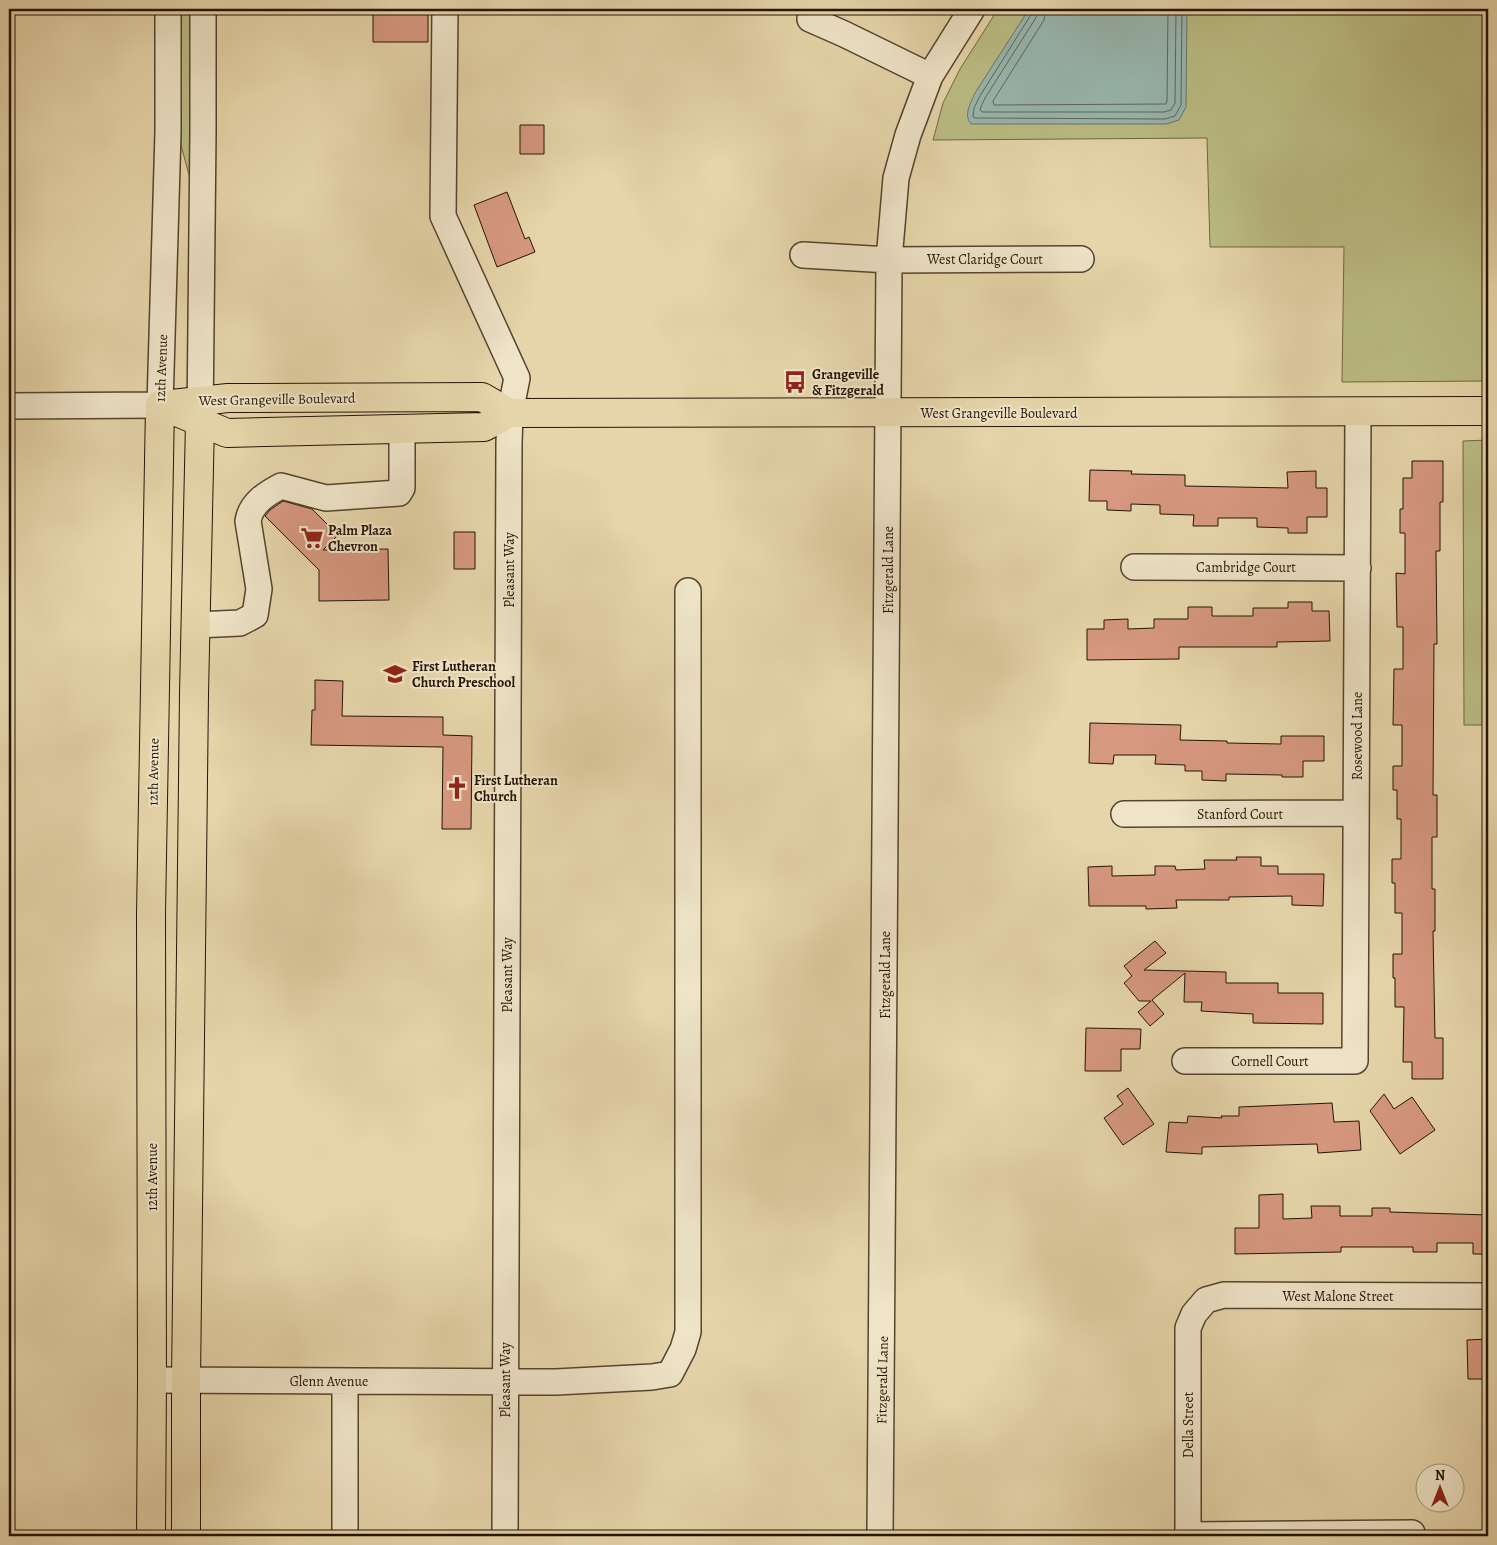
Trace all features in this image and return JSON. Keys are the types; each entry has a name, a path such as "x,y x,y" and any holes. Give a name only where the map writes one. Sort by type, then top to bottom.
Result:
{"main road":[{"name":"West Grangeville Boulevard","path":"200,411 228,398 482,397 510,413"},
{"name":"West Grangeville Boulevard","path":"160,405 200,411 227,433 484,427 510,413 1488,411"},
{"name":"12th Avenue","path":"151,1536 151,914 160,405"},
{"path":"186,1536 186,1381 200,411"}],"street":[{"name":"12th Avenue","path":"160,405 168,132 168,9"},
{"path":"200,411 204,132 202,9"},
{"name":"Pleasant Way","path":"445,9 444,216 517,378 510,413 505,1536"},
{"name":"Fitzgerald Lane","path":"880,1536 889,260 896,178 908,135 930,76 972,9"},
{"path":"810,19 930,76"},
{"name":"West Claridge Court","path":"802,255 889,260 1081,259"},
{"path":"9,406 160,405"},
{"name":"Rosewood Lane","path":"1355,1061 1358,411"},
{"path":"196,626 240,623 255,615 258,589 248,522 250,512 263,495 281,486 326,498 399,493 402,488 402,429"},
{"name":"Cambridge Court","path":"1134,567 1358,568"},
{"name":"Glenn Avenue","path":"152,1380 556,1382 652,1377 670,1374 688,1332 688,591"},
{"name":"Stanford Court","path":"1124,814 1356,813"},
{"name":"Cornell Court","path":"1185,1061 1355,1061"},
{"name":"West Malone Street","path":"1194,1314 1206,1300 1224,1295 1488,1296"},
{"name":"Della Street","path":"1188,1536 1188,1328 1194,1314"},
{"path":"345,1381 345,1536"},
{"path":"1188,1536 1412,1533"}],"green space":[{"path":"180,9 193,9 194,173 189,175 181,145"},
{"path":"998,9 1488,9 1488,381 1342,382 1344,247 1210,247 1207,138 933,140 943,103 960,69"},
{"path":"1488,440 1488,725 1464,725 1463,441"}],"water":[{"path":"1029,9 1187,9 1186,107 1179,120 1166,124 971,124 968,113 975,93"}],"building":[{"path":"373,9 428,9 428,42 373,42"},
{"path":"520,125 544,125 544,154 520,154"},
{"path":"507,192 525,239 529,237 535,252 497,267 474,205"},
{"path":"1412,461 1443,461 1443,502 1440,502 1440,551 1436,551 1437,644 1434,644 1433,795 1437,795 1437,837 1432,837 1432,889 1435,889 1435,931 1433,931 1435,1038 1443,1038 1443,1079 1412,1079 1412,1062 1403,1062 1404,1007 1395,1007 1395,978 1393,978 1393,954 1402,954 1402,913 1395,913 1395,883 1392,883 1392,859 1401,859 1401,819 1397,819 1397,790 1393,790 1393,766 1402,766 1402,725 1393,725 1394,669 1403,669 1403,627 1397,627 1396,573 1405,574 1405,533 1400,533 1400,509 1403,509 1403,478 1412,478"},
{"path":"1090,470 1132,471 1131,474 1185,475 1185,486 1288,488 1287,472 1316,471 1316,488 1327,488 1327,517 1307,517 1307,533 1288,533 1288,528 1257,527 1257,518 1218,518 1218,526 1193,526 1194,515 1160,514 1160,505 1131,504 1131,511 1107,510 1107,501 1089,501"},
{"path":"283,501 312,509 338,535 323,550 388,549 389,600 319,601 319,570 265,516"},
{"path":"454,532 475,532 475,569 454,569"},
{"path":"1288,602 1312,602 1312,611 1329,611 1330,641 1277,642 1277,647 1179,647 1179,659 1087,660 1087,629 1104,629 1104,620 1128,619 1128,629 1154,628 1154,619 1188,619 1188,607 1212,607 1212,616 1253,616 1253,608 1288,608"},
{"name":"First Lutheran Church","path":"315,680 343,681 342,716 443,717 443,735 472,736 471,829 442,829 443,747 311,745 312,710 315,710"},
{"path":"1090,723 1181,725 1180,740 1227,741 1227,743 1281,744 1281,736 1324,736 1324,761 1303,761 1303,777 1226,774 1226,781 1202,780 1202,771 1185,771 1185,765 1155,764 1156,755 1114,755 1113,764 1089,763"},
{"path":"1236,857 1261,857 1261,866 1278,866 1278,874 1324,874 1323,906 1292,905 1292,896 1229,897 1229,900 1176,900 1177,908 1146,909 1146,906 1089,906 1088,867 1112,866 1112,876 1155,875 1155,866 1175,866 1176,870 1205,869 1204,860 1237,860"},
{"path":"1155,941 1166,953 1144,970 1226,972 1226,983 1278,983 1278,993 1323,993 1323,1024 1253,1023 1253,1014 1201,1011 1202,1002 1184,1002 1185,973 1152,1000 1164,1014 1150,1026 1138,1012 1151,1001 1139,1001 1124,983 1132,976 1124,966"},
{"path":"1086,1028 1141,1029 1140,1049 1121,1049 1121,1071 1085,1071"},
{"path":"1128,1088 1154,1124 1123,1145 1104,1118 1123,1104 1117,1096"},
{"path":"1384,1094 1394,1109 1412,1097 1435,1130 1400,1154 1370,1111"},
{"path":"1332,1103 1334,1122 1359,1121 1361,1150 1318,1153 1317,1144 1202,1147 1202,1154 1166,1152 1169,1122 1187,1123 1188,1116 1222,1118 1221,1116 1239,1116 1239,1107"},
{"path":"1283,1194 1283,1219 1312,1218 1311,1206 1340,1206 1340,1216 1372,1216 1372,1208 1390,1208 1390,1212 1488,1215 1488,1254 1473,1254 1473,1243 1437,1243 1437,1252 1413,1252 1413,1247 1341,1247 1341,1252 1235,1254 1235,1228 1259,1228 1259,1195"},
{"path":"1488,1339 1488,1379 1468,1379 1467,1340"}],"place":[{"name":"Grangeville & Fitzgerald","path":"795,382"},
{"name":"Palm Plaza Chevron","path":"312,538"},
{"name":"First Lutheran Church Preschool","path":"395,674"},
{"name":"First Lutheran Church","path":"457,788"}]}
